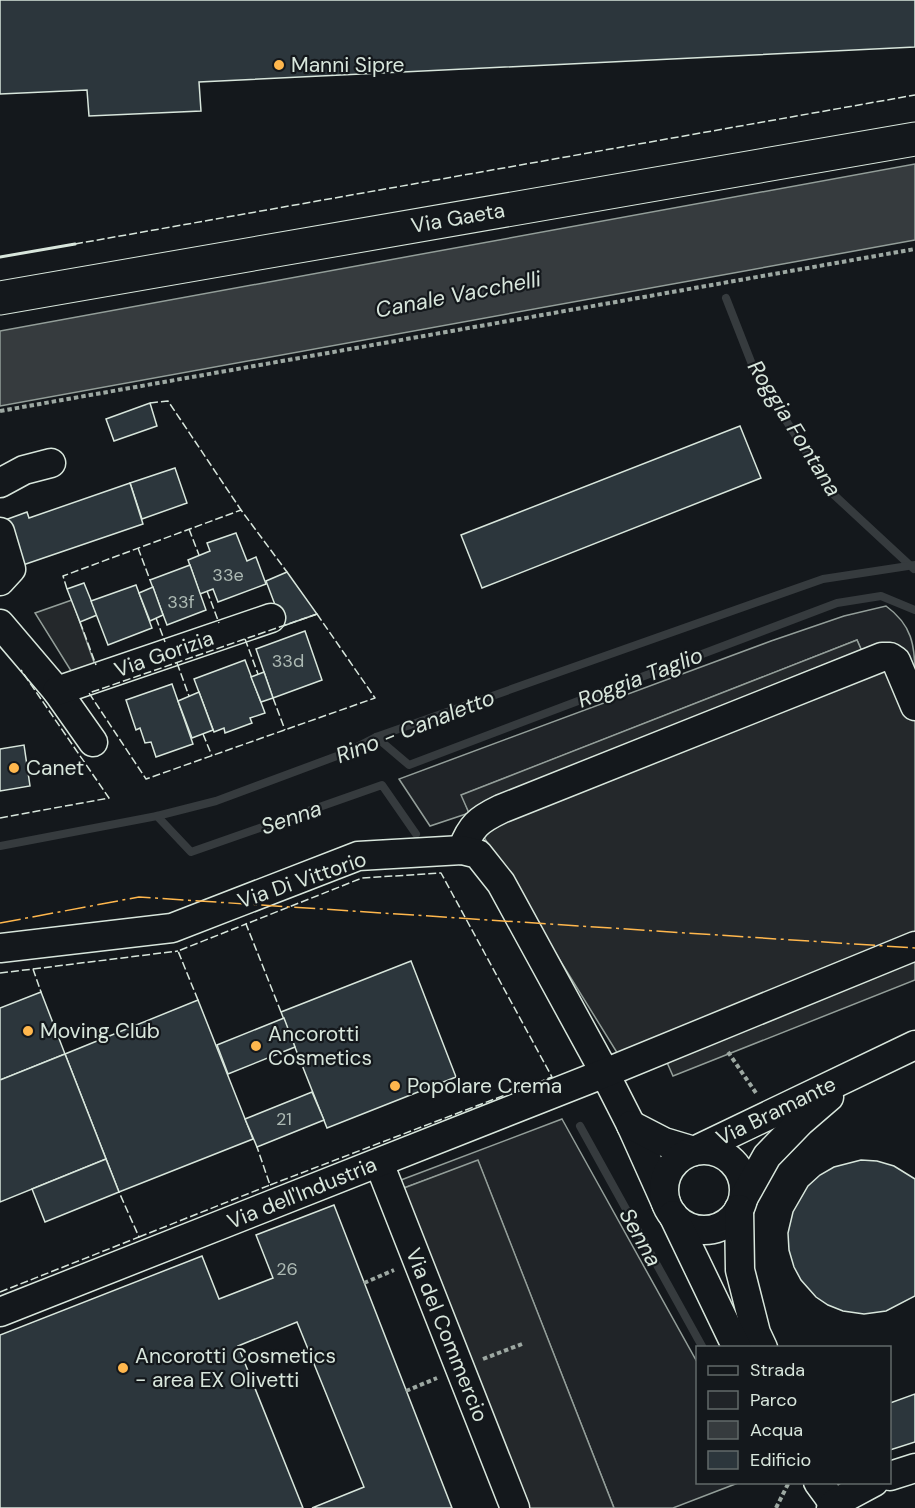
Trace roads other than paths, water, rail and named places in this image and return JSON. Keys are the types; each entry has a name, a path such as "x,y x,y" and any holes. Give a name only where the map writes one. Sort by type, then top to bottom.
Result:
{"main road":[{"name":"Via Gaeta","path":"0,298 915,139"}],"street":[{"path":"0,483 24,470 51,463"},
{"path":"0,532 11,569 0,581"},
{"name":"Via Gorizia","path":"57,692 271,618"},
{"path":"0,624 57,692 93,742"},
{"path":"737,1346 669,1209 631,1125 501,883 478,854 462,850 468,833 477,822 501,808 882,657 896,660 915,706"},
{"name":"Via Di Vittorio","path":"0,948 172,928 358,856 462,850"},
{"name":"Via dell'Industria","path":"0,1312 604,1073 915,946"},
{"name":"Via Bramante","path":"694,1151 915,1045"},
{"name":"Via Bramante","path":"741,1203 766,1156 800,1122 858,1072"},
{"path":"631,1125 664,1142 694,1151"},
{"path":"741,1203 731,1220 720,1227 707,1230 694,1228 682,1223 669,1209 665,1184 672,1166 682,1156 694,1151 708,1150 721,1153 732,1161 740,1172 744,1184 741,1203 740,1270 756,1333 763,1346"},
{"name":"Via del Commercio","path":"379,1163 515,1508"},
{"path":"891,1476 915,1468"},
{"path":"830,1497 868,1484"}],"water":[{"name":"Canale Vacchelli","path":"915,164 915,240 0,406 0,331"}],"waterway":[{"name":"Roggia Fontana","path":"726,298 755,372 833,494 914,569"},
{"name":"Rino - Canaletto","path":"0,846 157,816 216,801 345,753 376,737 823,579 915,565"},
{"name":"Roggia Taglio","path":"376,737 409,765 837,603 881,596 915,610"},
{"name":"Senna","path":"157,816 191,852 382,785 416,834"},
{"name":"Senna","path":"580,1126 702,1346"}],"place":[{"name":"Manni Sipre","path":"279,65"},
{"name":"Canet","path":"14,768"},
{"name":"Moving Club","path":"28,1031"},
{"name":"Ancorotti Cosmetics","path":"256,1046"},
{"name":"Popolare Crema","path":"395,1086"},
{"name":"Ancorotti Cosmetics - area EX Olivetti","path":"123,1368"}]}
